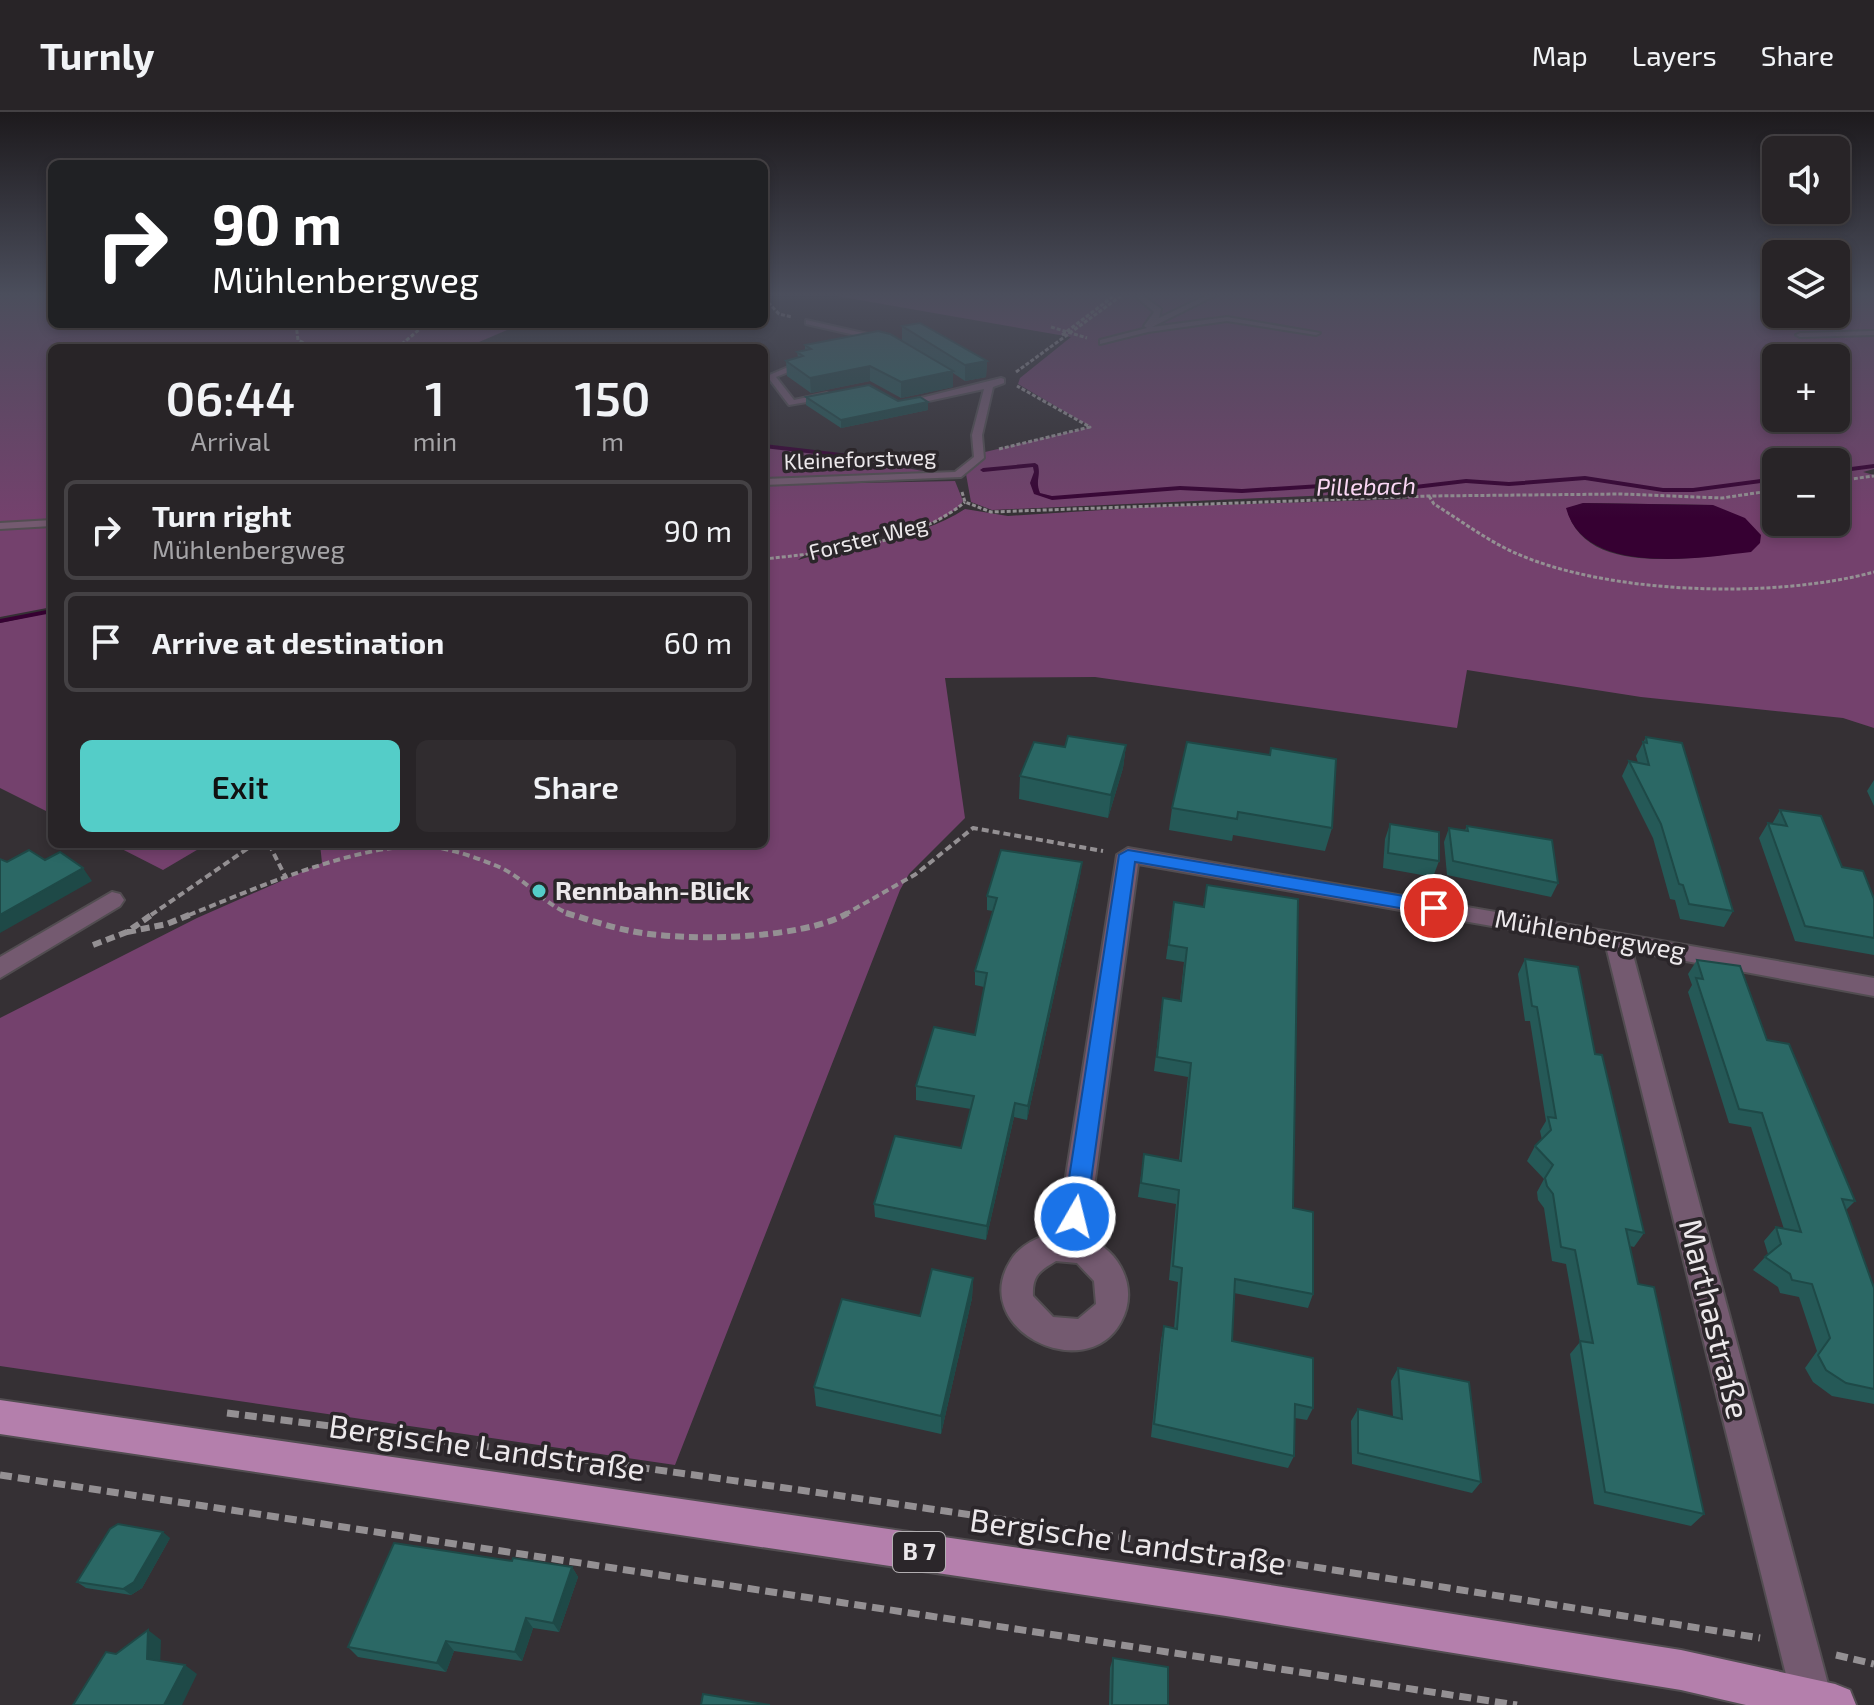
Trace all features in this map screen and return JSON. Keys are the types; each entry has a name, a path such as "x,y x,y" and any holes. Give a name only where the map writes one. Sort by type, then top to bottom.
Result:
{"main road":[{"name":"Bergische Landstraße","path":"0,1417 1226,1597 1681,1670 1824,1702"}],"street":[{"name":"Mühlenbergweg","path":"1070,1247 1128,855 1617,939 1874,987"},
{"path":"0,969 112,900"},
{"name":"Marthastraße","path":"1617,939 1798,1646 1824,1702"}],"lane":[{"path":"787,369 771,376 792,403 845,392"},
{"path":"957,380 969,390"},
{"path":"891,398 900,404 1003,381"},
{"path":"958,475 979,458 977,435 989,385"},
{"name":"Kleineforstweg","path":"768,482 958,475"},
{"path":"0,526 48,523"}],"path":[{"path":"979,453 1090,427 1003,381 1019,369"},
{"path":"958,475 965,502 991,512 1429,496 1621,494 1722,498 1762,492"},
{"path":"1850,479 1874,476"},
{"path":"1429,496 1434,504 1513,552 1605,581 1767,590 1830,584 1874,572"},
{"name":"Forster Weg","path":"768,558 911,531 947,517 965,502"},
{"path":"436,848 461,853 502,868 539,891 558,911 633,932 732,937 832,922 916,874 973,828 1105,851"},
{"path":"271,848 285,876"},
{"path":"127,932 167,924 285,876 389,849 410,848"},
{"name":"Bergische Landstraße","path":"220,1412 466,1443 1502,1596 1798,1646 1874,1664"},
{"path":"0,1475 1517,1705"}],"shaded area":[{"path":"0,369 48,369 48,522 0,525"},
{"path":"1031,369 1762,369 1762,432 1850,432 1850,369 1874,369 1874,469 1863,472 1874,475 1874,728 1843,718 1641,697 1467,670 1457,728 1095,677 945,678 965,818 909,874 900,890 675,1465 0,1366 0,1018 197,918 322,863 320,848 768,848 768,485 955,481 963,501 950,513 932,522 836,544 798,560 905,535 946,520 965,509 1008,516 1149,507 1409,499 1399,492 992,510 971,502 966,474 985,452 1091,427 1018,384 1020,378","holes":["1584,503 1713,505 1722,555 1680,559 1632,557 1610,552 1591,543 1576,529 1567,509"]},
{"path":"768,447 812,451 934,473 768,480"},
{"path":"1583,503 1713,505 1745,518 1761,535 1760,543 1751,552 1703,557 1646,558 1619,554 1595,545 1577,530 1566,508"},
{"path":"48,527 48,608 0,617 0,530"},
{"path":"48,613 48,812 0,788 0,623"},
{"path":"120,848 200,848 163,870"}],"building":[{"path":"798,369 853,369 810,378"},
{"path":"876,369 953,371 901,382"},
{"path":"869,385 898,401 920,397 928,402 841,420 806,397"},
{"path":"1068,736 1126,745 1111,795 1020,776 1034,742 1065,747"},
{"path":"1646,737 1682,743 1733,911 1689,904 1683,885 1679,884 1661,824 1629,761 1649,765 1643,742 1647,743"},
{"path":"1187,742 1270,755 1271,748 1336,759 1332,828 1238,812 1237,819 1172,808"},
{"path":"1780,810 1821,816 1842,867 1863,871 1874,899 1874,938 1805,926 1768,823 1787,826"},
{"path":"1390,824 1439,832 1439,861 1388,853"},
{"path":"1467,826 1552,840 1558,883 1453,861 1449,828 1468,831"},
{"path":"29,850 45,860 60,852 83,868 0,915 0,859 7,862"},
{"path":"1001,850 1082,862 1028,1106 1015,1103 987,1226 874,1204 895,1136 961,1148 974,1096 916,1086 934,1027 975,1035 987,973 975,971 997,898 987,896"},
{"path":"1207,885 1298,899 1293,1208 1313,1212 1313,1294 1235,1279 1232,1341 1313,1358 1313,1408 1295,1404 1294,1456 1154,1424 1164,1326 1177,1329 1182,1268 1173,1266 1179,1190 1141,1183 1144,1154 1181,1161 1191,1063 1157,1057 1163,998 1181,1001 1187,948 1169,945 1174,902 1204,907"},
{"path":"1525,959 1578,967 1595,1054 1602,1055 1644,1233 1626,1229 1638,1284 1654,1287 1704,1514 1605,1492 1580,1341 1593,1343 1575,1250 1561,1247 1553,1194 1545,1178 1553,1165 1535,1146 1551,1130 1548,1117 1556,1118 1537,1007 1532,1006"},
{"path":"1697,960 1740,966 1767,1040 1789,1044 1855,1201 1842,1199 1874,1288 1874,1389 1846,1383 1826,1370 1818,1355 1830,1338 1812,1284 1792,1280 1790,1274 1765,1257 1781,1244 1776,1227 1801,1232 1762,1113 1739,1109 1696,978 1703,979"},
{"path":"932,1269 973,1278 941,1416 814,1387 842,1299 920,1316"},
{"path":"1398,1368 1469,1382 1481,1482 1358,1453 1358,1409 1402,1419"},
{"path":"118,1524 163,1532 134,1582 123,1589 77,1582 110,1529"},
{"path":"394,1543 572,1567 553,1623 526,1618 515,1652 446,1641 437,1663 348,1647"},
{"path":"148,1630 147,1659 185,1665 164,1705 73,1705 106,1652 116,1654"},
{"path":"1113,1658 1168,1667 1168,1705 1112,1705"},
{"path":"703,1694 770,1705 701,1705"}],"waterway":[{"name":"Pillebach","path":"768,446 935,466"},
{"name":"Pillebach","path":"983,470 1035,465 1037,472 1033,483 1037,494 1052,498 1180,488 1242,491 1337,485 1415,487 1466,481 1509,484 1585,478 1663,490 1693,490 1762,481"},
{"name":"Pillebach","path":"1850,469 1874,466"},
{"name":"Pillebach","path":"0,621 48,612"}],"place":[{"name":"Rennbahn-Blick","path":"539,891"}],"route":[{"path":"1075,1217 1128,855 1434,908"}]}
